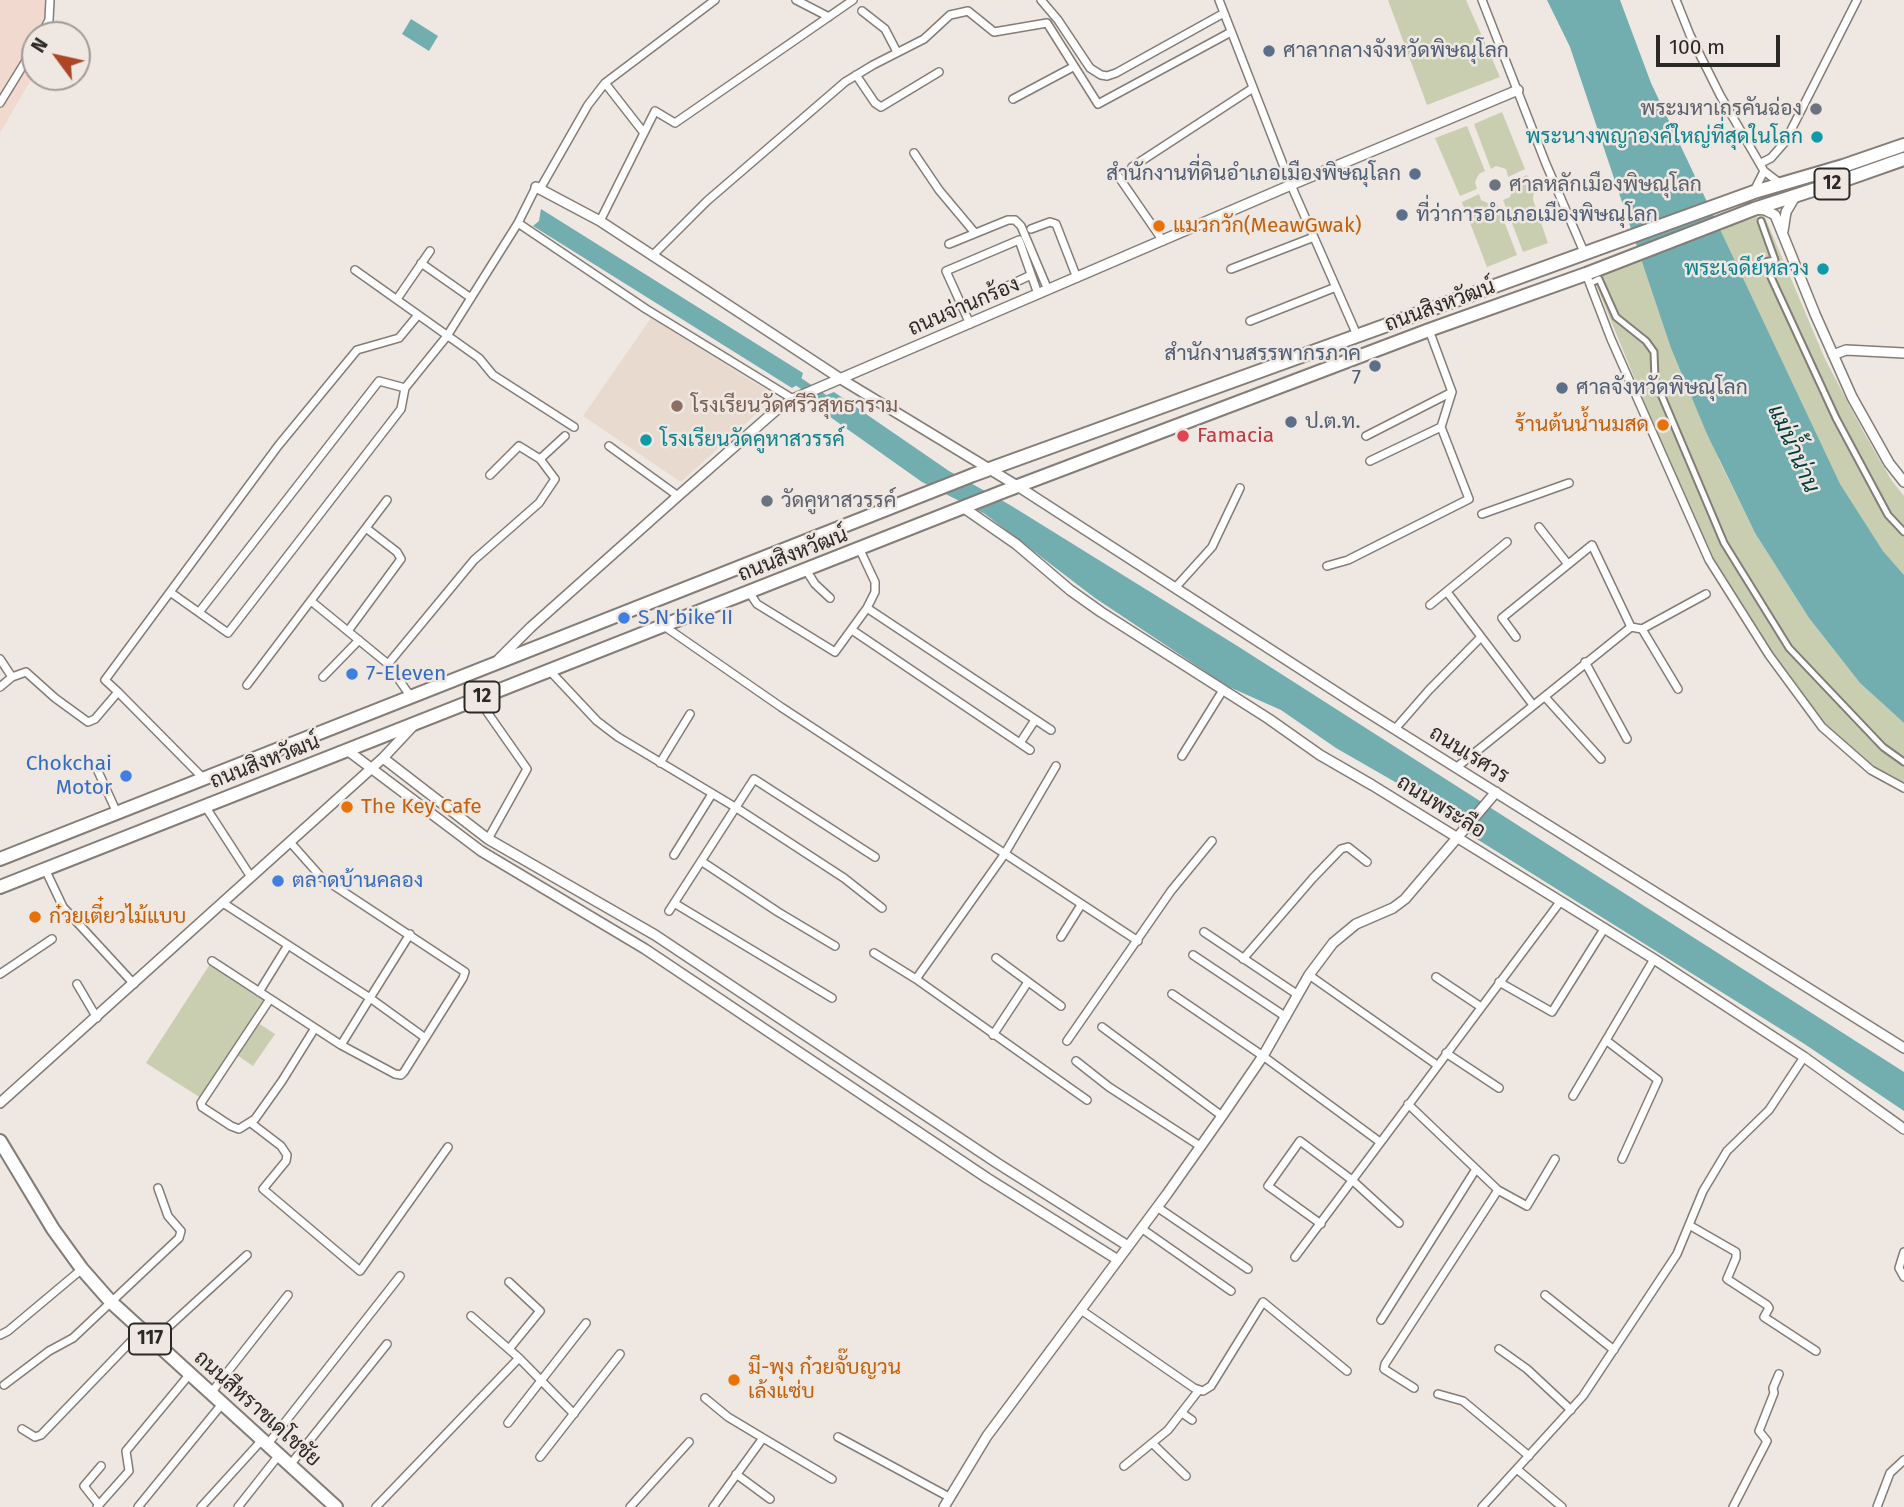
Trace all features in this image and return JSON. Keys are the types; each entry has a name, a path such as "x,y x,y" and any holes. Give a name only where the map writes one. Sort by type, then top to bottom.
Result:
{"main road":[{"name":"12","path":"1587,251 1754,192 1904,145"},
{"name":"12","path":"1759,208 1904,159"},
{"name":"ถนนสิงหวัฒน์","path":"0,887 1002,492 1429,330 1588,279 1603,267 1759,208"},
{"name":"ถนนสิงหวัฒน์","path":"0,859 973,475 1587,251"},
{"path":"1357,335 1364,354"},
{"name":"ถนนสีหราชเดโชชัย","path":"2,1151 82,1269 111,1302 336,1507"}],"street":[{"path":"48,21 50,0"},
{"path":"170,592 228,633 401,409 405,388 447,336 588,105 605,83 715,0"},
{"path":"796,0 829,17"},
{"path":"600,221 655,111 675,123 853,0"},
{"path":"1041,0 1090,68 1107,76 1224,13"},
{"path":"1219,0 1291,185 1357,335"},
{"path":"1482,0 1546,164 1587,251"},
{"path":"1676,0 1689,35 1720,95 1762,167 1781,184"},
{"path":"1754,192 1762,167 1785,142 1857,0"},
{"path":"862,11 885,29 897,52"},
{"path":"652,256 707,201 825,99 856,75 924,38 950,15 968,11 994,32 1047,23 1098,104 1231,32"},
{"path":"1013,99 1073,67"},
{"path":"0,103 21,69"},
{"path":"856,75 875,103 883,107 939,72"},
{"path":"605,83 644,133"},
{"path":"1132,167 1253,88"},
{"name":"ถนนจ่านกร้อง","path":"493,665 531,627 678,496 775,411 793,399 1518,90"},
{"path":"914,153 939,190 975,233"},
{"path":"1116,173 1163,241"},
{"name":"ถนนเรศวร","path":"538,188 600,221 841,379 988,470 1019,486 1395,729 1904,1048"},
{"path":"1783,232 1786,212 1797,195"},
{"path":"1759,208 1775,215 1833,355 1867,426 1904,482"},
{"path":"949,244 1008,220 1016,221 1021,226 1048,290"},
{"path":"1761,221 1775,260 1764,262 1836,418 1888,515 1904,532"},
{"path":"1031,229 1050,222 1056,224 1077,278"},
{"path":"518,223 646,309 793,399"},
{"path":"1231,269 1314,237"},
{"path":"970,324 946,271 1019,240 1038,294"},
{"path":"397,299 430,251"},
{"path":"421,263 471,298"},
{"path":"355,270 479,358 493,375 573,427"},
{"path":"962,307 1031,275"},
{"path":"1904,762 1883,747 1789,648 1724,543 1655,380 1654,352 1646,341 1616,317 1599,279 1588,279 1611,339 1709,560 1769,655 1822,727 1871,770 1904,788"},
{"path":"1250,321 1336,287"},
{"path":"204,779 105,680 278,446 357,350 399,338 418,315"},
{"path":"1327,566 1348,560 1469,499 1441,428 1452,392 1429,330"},
{"path":"1833,355 1846,350 1904,353"},
{"path":"200,611 379,382 405,388"},
{"path":"1366,436 1452,392"},
{"path":"1370,461 1441,428"},
{"path":"540,459 565,436"},
{"path":"388,664 474,560 539,503 555,479 540,459 519,446 489,475"},
{"path":"609,446 678,496"},
{"path":"1482,514 1569,483"},
{"path":"1175,588 1214,544 1241,488"},
{"path":"247,685 387,500"},
{"name":"ถนนพระลือ","path":"964,508 1016,544 1070,590 1101,612 1320,755 1459,836 1654,959 1804,1057 1904,1129"},
{"path":"1539,527 1567,563"},
{"path":"348,631 401,559 397,552 366,528"},
{"path":"1430,605 1507,542"},
{"path":"1516,637 1502,618 1592,545 1631,627"},
{"path":"749,592 757,604 835,652 867,608 876,587 860,550"},
{"path":"806,570 815,584 830,598"},
{"path":"1447,592 1533,705"},
{"path":"1457,767 1631,627 1642,629 1706,594"},
{"path":"311,601 388,664 411,697"},
{"path":"867,608 1052,730"},
{"path":"663,626 780,708 1138,941"},
{"path":"1642,629 1678,689"},
{"path":"852,630 1030,750"},
{"path":"1395,729 1481,637"},
{"path":"323,677 359,640"},
{"path":"0,659 12,677"},
{"path":"1585,662 1627,739"},
{"path":"550,671 597,721 618,737 735,807 844,878 882,908"},
{"path":"0,687 12,677 26,672 88,722 96,719 118,692"},
{"path":"1182,756 1223,690"},
{"path":"1545,697 1601,759"},
{"path":"478,699 527,769 488,839"},
{"path":"660,763 690,714"},
{"path":"1020,743 1035,720"},
{"path":"0,1102 97,1018 371,769 414,725"},
{"path":"347,750 481,851 645,949 986,1178 1118,1260"},
{"path":"383,758 488,839 654,935 997,1163 1128,1246"},
{"path":"916,979 1004,855 1056,766"},
{"path":"97,769 117,813"},
{"path":"832,998 671,907 754,779 875,857"},
{"path":"944,1507 987,1436 1222,1116 1263,1056 1309,975 1344,932 1393,908 1405,899 1496,792"},
{"path":"674,855 712,794"},
{"path":"205,806 251,877"},
{"path":"1067,1041 1171,891 1212,841"},
{"path":"212,961 341,1045 400,1075 465,973 463,969 320,876 290,842"},
{"path":"1243,959 1341,849 1348,847 1367,862"},
{"path":"701,861 835,946"},
{"path":"45,869 63,907 134,984"},
{"path":"1295,1256 1560,902"},
{"path":"223,903 370,998 424,1037"},
{"path":"1061,937 1081,905"},
{"path":"1499,982 1552,1012 1604,929"},
{"path":"1204,932 1298,995"},
{"path":"341,1045 410,934"},
{"path":"0,974 52,939"},
{"path":"259,992 288,945"},
{"path":"874,953 916,979 1087,1100"},
{"path":"1193,955 1286,1017"},
{"path":"996,958 1061,1006"},
{"path":"1573,1096 1654,959"},
{"path":"1309,975 1437,1065"},
{"path":"1436,977 1481,1007"},
{"path":"993,1034 1028,982"},
{"path":"77,984 97,1018"},
{"path":"1172,994 1263,1056 1380,1142"},
{"path":"270,999 201,1104 236,1129 250,1123 282,1081 315,1028"},
{"path":"1102,1027 1222,1116"},
{"path":"1607,1041 1658,1080 1622,1159"},
{"path":"1446,1053 1499,1088"},
{"path":"1482,1507 1583,1396 1677,1254 1703,1191 1727,1151 1769,1110 1804,1057"},
{"path":"1076,1061 1109,1087 1200,1146"},
{"path":"1408,1104 1498,1190 1527,1206 1555,1159"},
{"path":"250,1123 281,1146 287,1155 286,1161 263,1189 360,1271 448,1147"},
{"path":"1321,1224 1268,1186 1300,1141 1352,1180 1399,1223"},
{"path":"1381,1320 1476,1169"},
{"path":"4,1385 49,1351 73,1338 181,1235 181,1231 166,1211 158,1188"},
{"path":"1413,1388 1384,1368 1385,1364 1498,1190"},
{"path":"1157,1207 1248,1269"},
{"path":"1689,1225 1736,1252 1727,1279 1767,1305 1769,1308 1764,1317 1816,1351"},
{"path":"1141,1228 1231,1291"},
{"path":"1904,1252 1899,1268 1904,1277"},
{"path":"152,1341 247,1255"},
{"path":"0,1335 82,1269"},
{"path":"201,1507 264,1443 400,1276"},
{"path":"509,1282 540,1311 509,1349"},
{"path":"211,1393 288,1295"},
{"path":"1545,1295 1614,1350"},
{"path":"1081,1310 1194,1388 1203,1391 1211,1386 1262,1302 1347,1371"},
{"path":"471,1316 519,1358 574,1413"},
{"path":"508,1423 586,1323"},
{"path":"22,1429 35,1437 41,1435 141,1331"},
{"path":"290,1465 387,1343"},
{"path":"1499,1349 1527,1369 1571,1410"},
{"path":"540,1457 620,1354"},
{"path":"376,1507 519,1358"},
{"path":"1732,1507 1767,1441 1759,1431 1779,1374"},
{"path":"101,1466 84,1486 98,1506 130,1471 126,1451 189,1375"},
{"path":"1124,1466 1182,1413 1199,1390"},
{"path":"1438,1394 1463,1401 1530,1457"},
{"path":"705,1398 728,1417 832,1479"},
{"path":"138,1507 222,1404"},
{"path":"1182,1413 1192,1420"},
{"path":"838,1437 949,1497"},
{"path":"713,1507 763,1438"},
{"path":"630,1507 689,1443"},
{"path":"1152,1443 1185,1476"},
{"path":"238,1507 279,1455"},
{"path":"1877,1507 1890,1473 1904,1460"},
{"path":"1518,1470 1562,1507"},
{"path":"736,1474 770,1499"}],"shaded area":[{"path":"0,0 45,0 50,21 21,21 21,91 24,91 0,133"},
{"name":"โรงเรียนวัดศรีวิสุทธาราม","path":"651,318 776,396 681,482 583,416"}],"green space":[{"path":"1388,0 1466,0 1500,77 1427,105"},
{"path":"1502,112 1525,169 1508,177 1506,169 1496,166 1491,169 1474,124"},
{"path":"1467,126 1485,171 1479,174 1475,182 1477,189 1460,196 1435,138"},
{"path":"1527,175 1534,188 1533,200 1548,243 1523,252 1503,200 1510,197 1513,189 1511,182"},
{"path":"1479,194 1481,200 1492,205 1497,203 1517,255 1487,267 1462,202"},
{"path":"1764,215 1825,359 1863,431 1892,481 1904,496 1904,575 1883,551 1833,474 1713,231"},
{"path":"1642,260 1719,460 1755,533 1809,618 1860,683 1904,723 1904,788 1871,770 1818,722 1709,560 1593,277"},
{"path":"212,961 270,999 255,1021 275,1034 253,1066 234,1053 204,1100 146,1063"}],"water":[{"name":"แม่น้ำน่าน","path":"1547,0 1620,0 1651,83 1840,484 1883,551 1904,575 1904,723 1860,683 1809,618 1755,533 1707,434 1671,348 1570,47"},
{"path":"411,19 438,36 429,51 402,34"},
{"path":"541,209 803,373 800,383 792,388 533,226 539,221"},
{"path":"834,392 949,471 1010,505 1239,647 1904,1072 1904,1111 1803,1043 1472,836 1423,798 1336,748 1281,710 1227,686 1095,598 985,514 922,482 809,402"}],"waterway":[{"path":"790,376 827,401"}],"place":[{"name":"ศาลากลางจังหวัดพิษณุโลก","path":"1269,51"},
{"name":"พระมหาเถรคันฉ่อง","path":"1816,109"},
{"name":"พระนางพญาองค์ใหญ่ที่สุดในโลก","path":"1817,137"},
{"name":"สำนักงานที่ดินอำเภอเมืองพิษณุโลก","path":"1415,174"},
{"name":"ศาลหลักเมืองพิษณุโลก","path":"1495,185"},
{"name":"ที่ว่าการอำเภอเมืองพิษณุโลก","path":"1402,215"},
{"name":"แมวกวัก(MeawGwak)","path":"1159,226"},
{"name":"พระเจดีย์หลวง","path":"1823,269"},
{"name":"สำนักงานสรรพากรภาค 7","path":"1375,366"},
{"name":"ศาลจังหวัดพิษณุโลก","path":"1562,388"},
{"name":"โรงเรียนวัดศรีวิสุทธาราม","path":"677,406"},
{"name":"ป.ต.ท.","path":"1291,422"},
{"name":"ร้านต้นน้ำนมสด","path":"1663,425"},
{"name":"Famacia","path":"1183,436"},
{"name":"โรงเรียนวัดคูหาสวรรค์","path":"646,440"},
{"name":"วัดคูหาสวรรค์","path":"767,501"},
{"name":"S N bike II","path":"624,618"},
{"name":"7-Eleven","path":"352,674"},
{"name":"Chokchai Motor","path":"126,776"},
{"name":"The Key Cafe","path":"347,807"},
{"name":"ตลาดบ้านคลอง","path":"278,881"},
{"name":"ก๋วยเตี๋ยวไม้แบบ","path":"35,917"},
{"name":"มี-พุง ก๋วยจั๊บญวน เล้งแซ่บ","path":"734,1380"}]}
